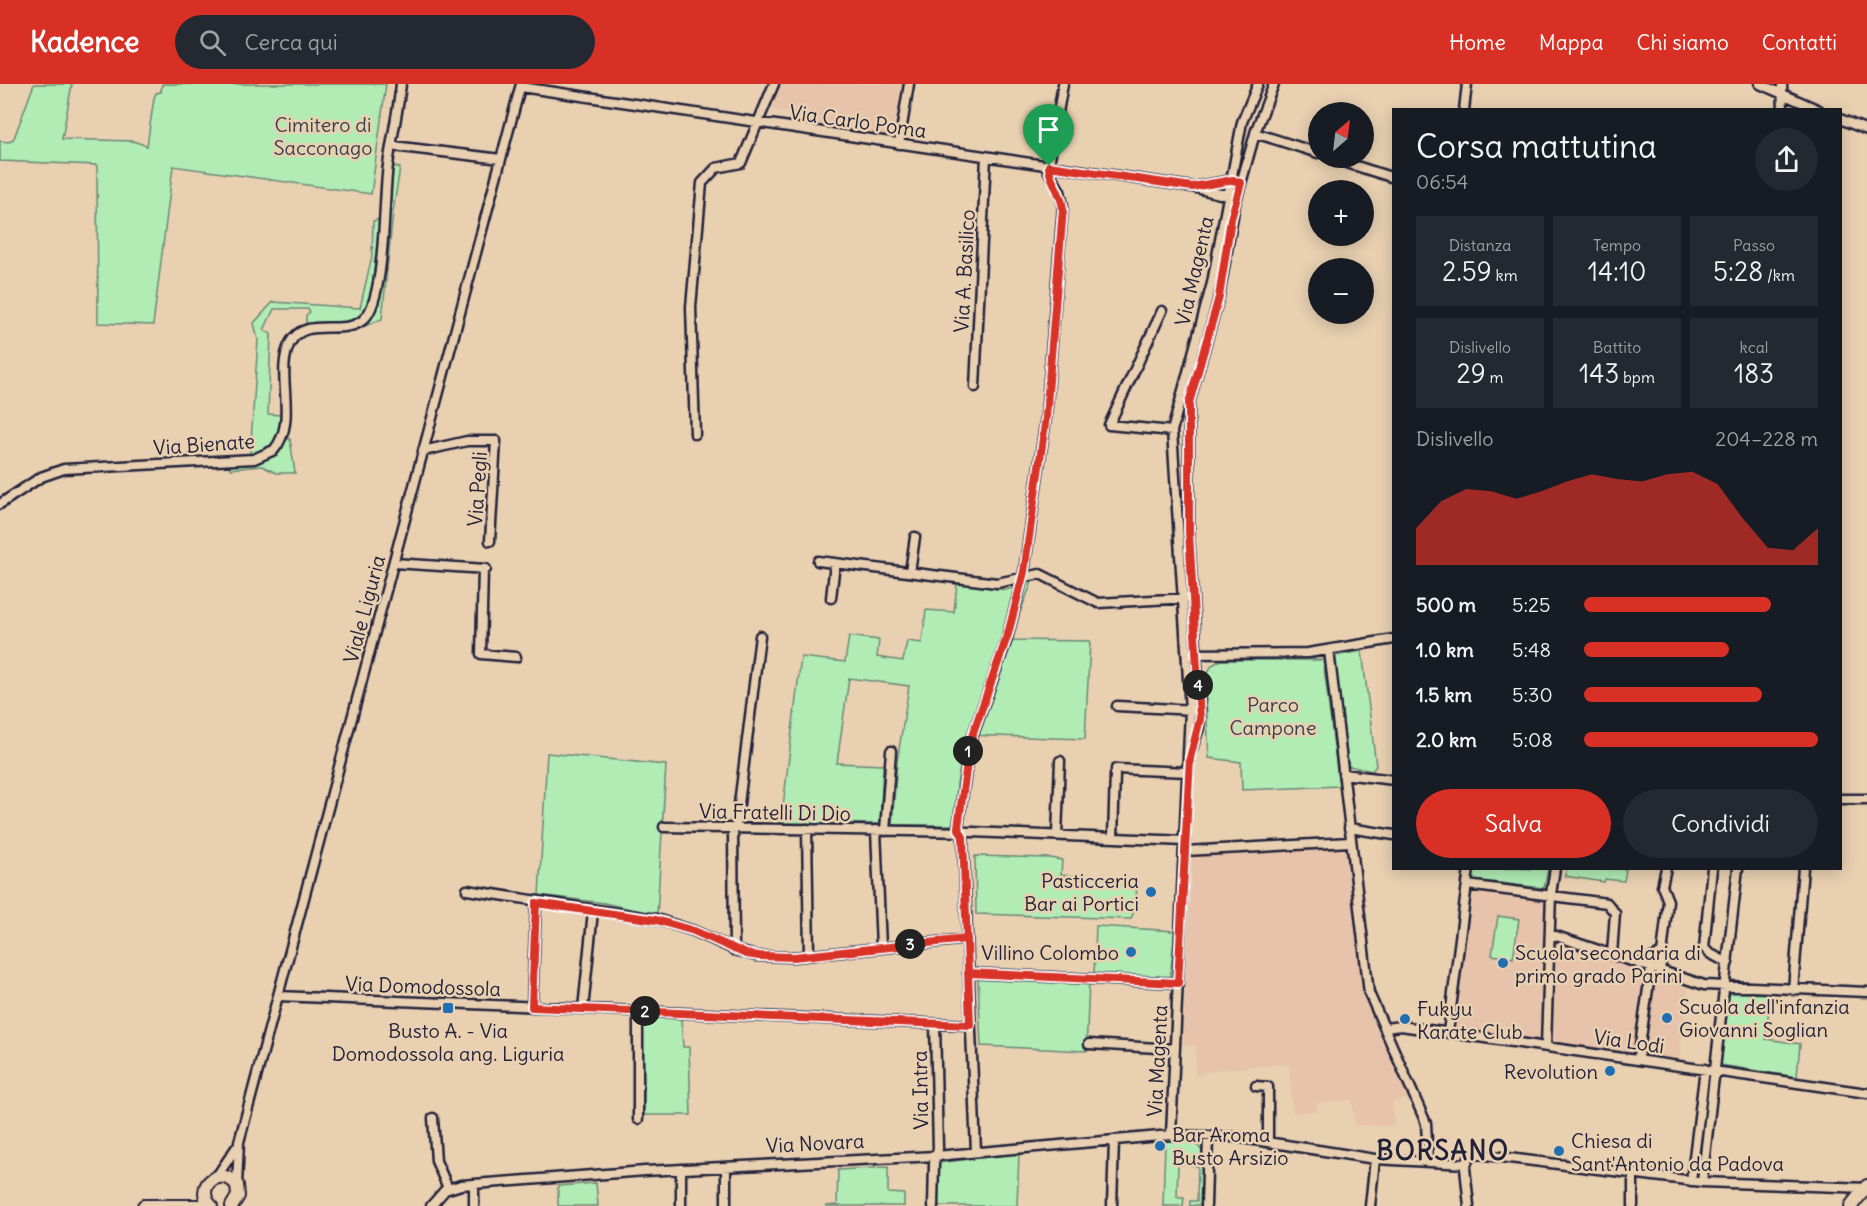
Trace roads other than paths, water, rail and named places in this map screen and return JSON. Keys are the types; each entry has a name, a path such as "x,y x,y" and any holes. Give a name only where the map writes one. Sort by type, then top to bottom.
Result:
{"street":[{"name":"Via Bienate","path":"0,504 41,477 64,469 256,459 274,450 285,426 286,358 291,342 306,330 357,325 366,317 373,304 388,167 401,84"},
{"path":"695,434 691,307 702,183 716,168 741,163 774,84"},
{"path":"899,144 909,84"},
{"path":"976,1152 967,939 961,832 958,827 970,742 1008,634 1021,578 1046,417 1063,209 1061,194 1048,172 1063,84"},
{"name":"Via Magenta","path":"1190,758 1199,728 1200,710 1192,654 1172,431 1181,389 1213,278 1243,119 1258,84"},
{"name":"Via Magenta","path":"1188,598 1191,392 1219,297 1238,194 1255,133 1274,84"},
{"path":"1464,108 1467,84"},
{"path":"1760,84 1814,108"},
{"path":"1782,84 1783,108"},
{"name":"Via Carlo Poma","path":"521,86 1192,187"},
{"name":"Viale Liguria","path":"238,1188 239,1142 521,86"},
{"path":"1842,120 1867,130"},
{"path":"1255,133 1308,150"},
{"path":"393,146 501,159"},
{"name":"Via A. Basilico","path":"975,387 986,157"},
{"path":"1362,168 1392,177"},
{"path":"1192,187 1230,180 1241,183"},
{"path":"1192,187 1228,195 1238,194"},
{"path":"1162,311 1109,425 1172,431"},
{"path":"1181,389 1191,392"},
{"name":"Via Pegli","path":"423,451 467,441 496,441 490,541"},
{"path":"910,572 915,537"},
{"path":"818,561 997,583 1034,574 1044,575 1098,603 1188,598"},
{"path":"394,563 485,569 481,654 516,657"},
{"path":"831,598 835,563"},
{"path":"735,950 734,828 760,636"},
{"path":"1192,654 1308,653 1392,639"},
{"path":"1329,650 1369,993 1428,1128 1428,1161"},
{"name":"Via Magenta","path":"1171,1135 1190,758 1192,654"},
{"path":"1117,706 1200,710"},
{"path":"885,831 891,751"},
{"path":"1057,835 1060,761"},
{"path":"1113,837 1116,772 1188,772"},
{"path":"1343,774 1392,780"},
{"path":"1842,799 1867,799"},
{"name":"Via Fratelli Di Dio","path":"664,826 961,832 1185,841"},
{"path":"1349,828 1392,835"},
{"path":"807,829 809,955"},
{"path":"876,830 881,947"},
{"path":"1185,851 1350,842"},
{"path":"1448,1032 1469,870"},
{"path":"1546,1046 1551,894 1555,870"},
{"path":"1660,972 1668,901 1662,886 1666,870"},
{"path":"1712,870 1704,948 1728,963"},
{"path":"1702,1182 1738,870"},
{"path":"1793,990 1803,870"},
{"path":"1467,885 1551,894 1603,902 1612,906 1615,913 1612,954"},
{"path":"467,890 673,924 735,950 763,957 809,955 967,939"},
{"path":"532,1007 536,903"},
{"path":"583,1009 593,911"},
{"path":"1550,934 1696,984 1726,988 1867,993"},
{"path":"1639,964 1662,953"},
{"path":"1638,1059 1651,969"},
{"path":"968,973 1178,983"},
{"name":"Via Domodossola","path":"278,996 970,1025"},
{"path":"638,1011 638,1119"},
{"name":"Via Intra","path":"933,1206 936,1156 935,1024"},
{"name":"Via Lodi","path":"1385,1028 1401,1026 1448,1032 1867,1093"},
{"path":"1089,1044 1175,1048"},
{"path":"1691,1181 1705,1069"},
{"path":"1256,1086 1268,1088 1268,1142"},
{"path":"430,1206 448,1188 436,1161 433,1118"},
{"name":"Via Novara","path":"448,1188 474,1184 726,1167 936,1156 1171,1135 1268,1142 1375,1159 1466,1164"},
{"path":"1206,1206 1209,1136"},
{"path":"1112,1206 1114,1140"},
{"name":"Viale Liguria","path":"212,1180 239,1142"},
{"path":"1469,1206 1466,1164 1471,1156 1480,1154 1702,1182 1866,1188"},
{"path":"1370,1206 1375,1159"},
{"path":"726,1167 726,1206"},
{"path":"681,1170 681,1206"},
{"path":"1632,1174 1633,1206"},
{"path":"169,1204 190,1197 212,1180 228,1178 238,1188 244,1206"},
{"path":"144,1206 169,1204 210,1206 205,1194 212,1180"},
{"path":"474,1184 474,1206"},
{"path":"231,1206 237,1200 238,1188"},
{"path":"1851,1206 1866,1188"}],"place":[{"name":"Pasticceria Bar ai Portici","path":"1151,892"},
{"name":"Villino Colombo","path":"1131,952"},
{"name":"Scuola secondaria di primo grado Parini","path":"1503,963"},
{"name":"Busto A. - Via Domodossola ang. Liguria","path":"448,1008"},
{"name":"Scuola dell'infanzia Giovanni Soglian","path":"1667,1018"},
{"name":"Fukyu Karate Club","path":"1405,1019"},
{"name":"Revolution","path":"1610,1071"},
{"name":"Bar Aroma Busto Arsizio","path":"1160,1146"},
{"name":"Chiesa di Sant'Antonio da Padova","path":"1559,1151"}],"district":[{"name":"BORSANO","path":"1443,1150"}],"park label":[{"name":"Cimitero di Sacconago","path":"323,136"},
{"name":"Parco Campone","path":"1273,716"}]}
